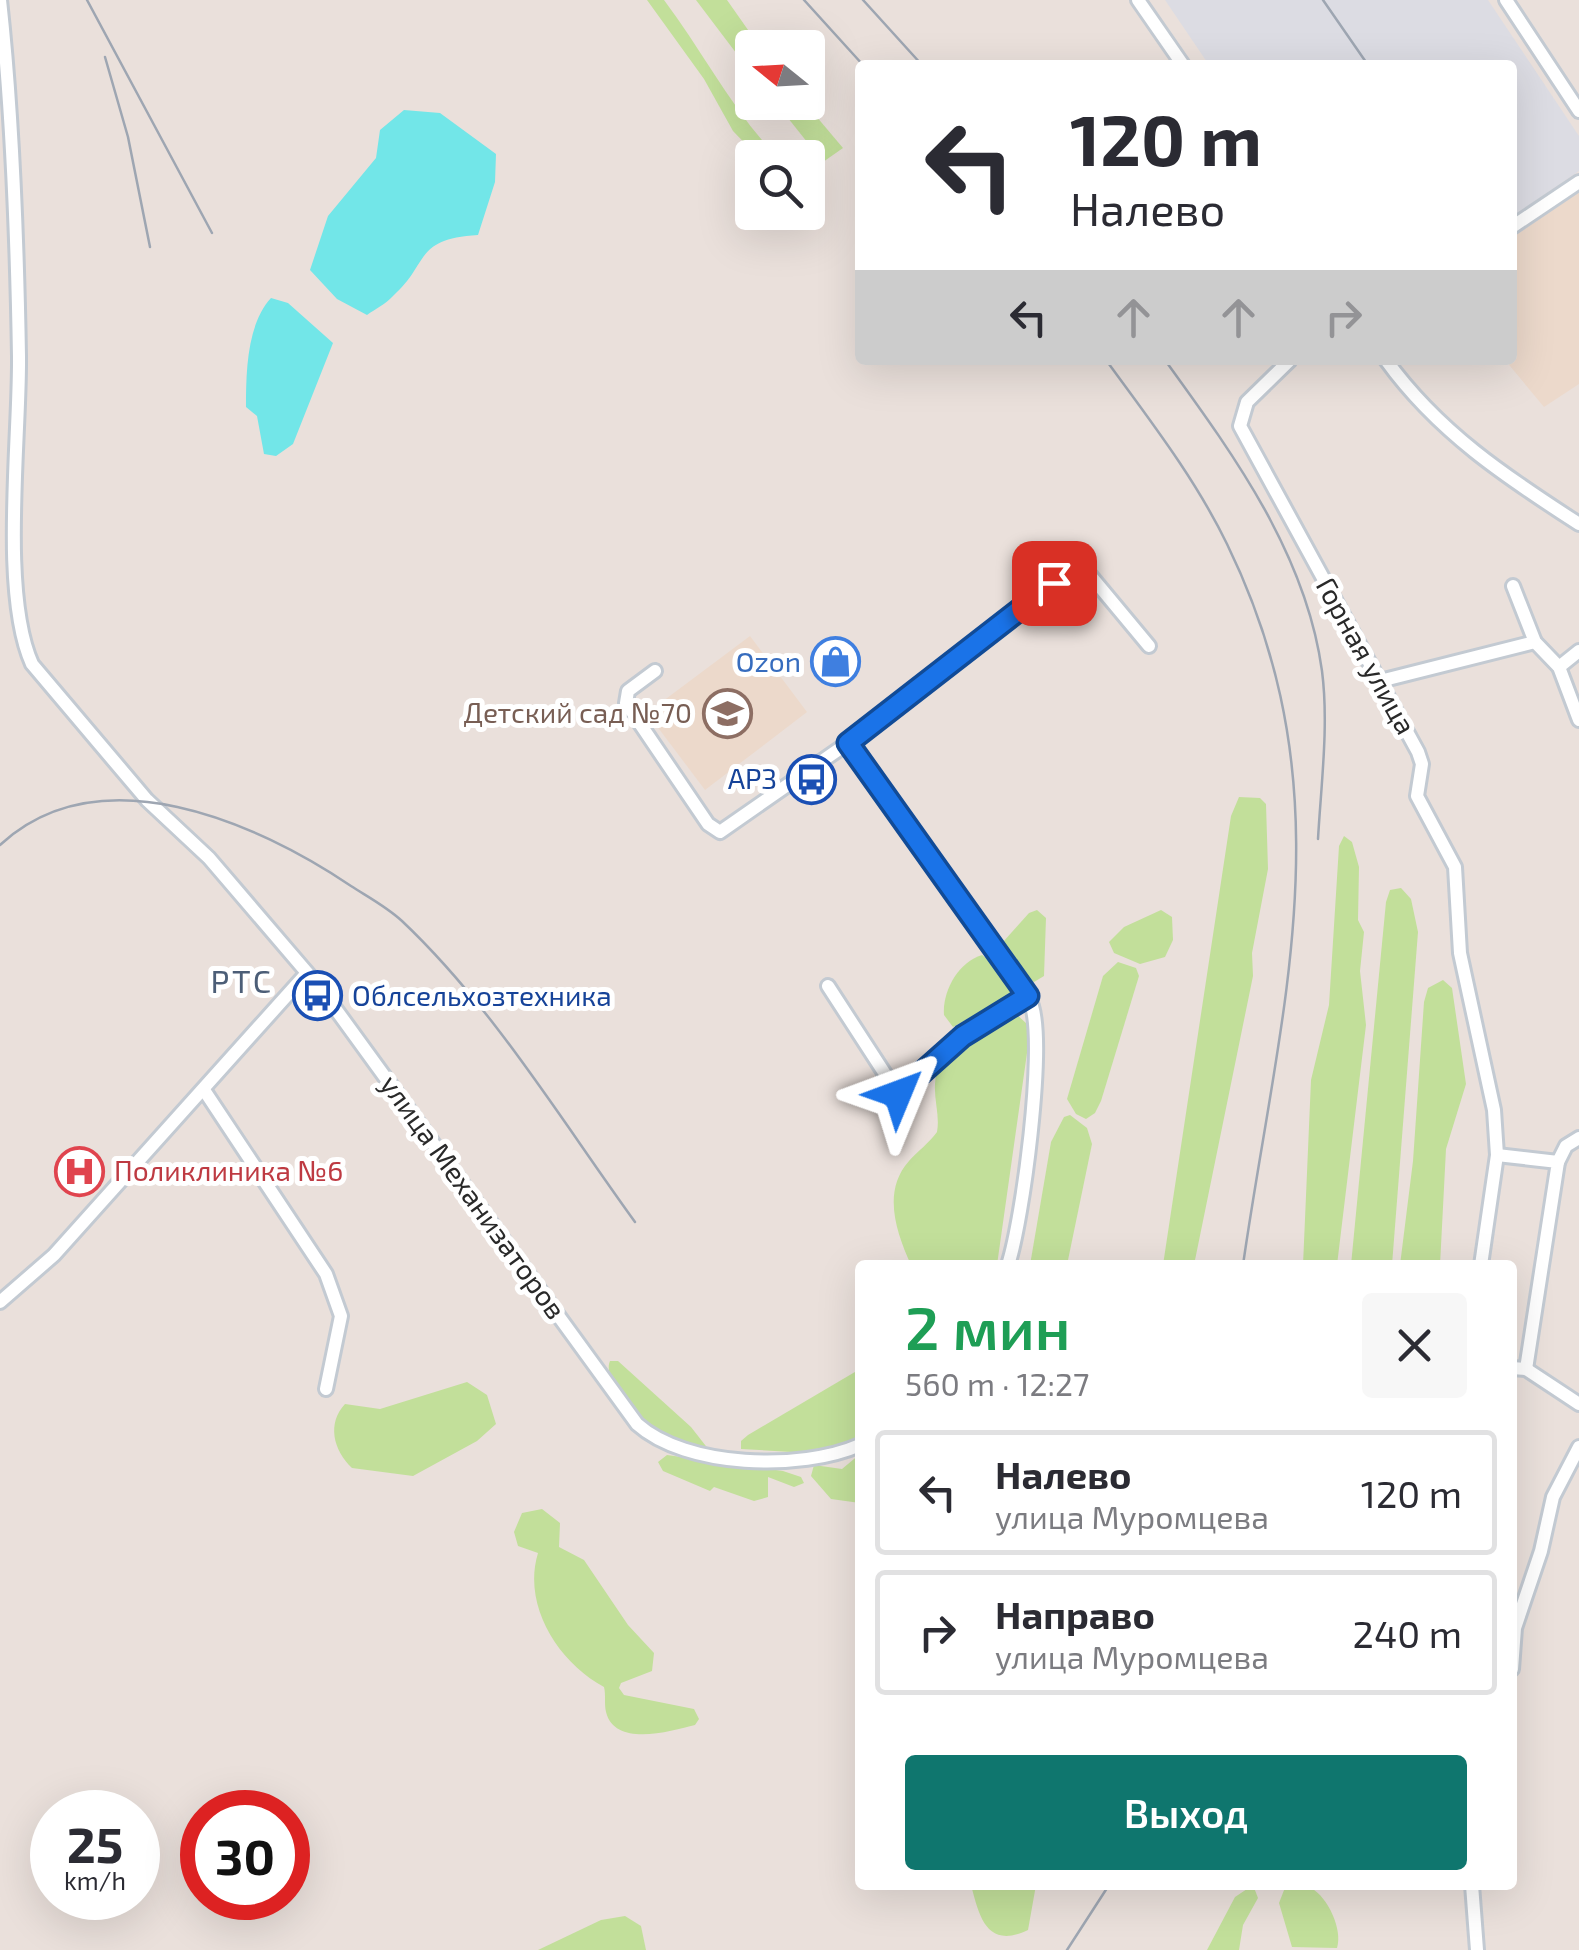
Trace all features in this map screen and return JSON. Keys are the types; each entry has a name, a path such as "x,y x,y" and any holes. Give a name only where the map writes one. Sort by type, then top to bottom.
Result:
{"street":[{"name":"улица Механизаторов","path":"0,0 19,356 10,476 17,625 23,646 41,676 147,800 209,858 307,973 646,1433 680,1452 724,1458 824,1457 855,1447"},
{"path":"1138,0 1180,60"},
{"path":"1506,0 1579,111"},
{"path":"1517,225 1579,182"},
{"name":"Горная улица","path":"1285,365 1248,402 1240,426 1421,759 1417,796 1454,867 1460,953 1494,1110 1497,1155 1482,1260"},
{"path":"1390,365 1432,416 1465,446 1579,524"},
{"path":"655,671 628,690 626,704 708,824 720,832 848,743 1080,563 1150,646"},
{"path":"1513,586 1534,642 1559,666 1579,720"},
{"path":"1380,682 1534,642"},
{"path":"1559,666 1579,651"},
{"path":"848,743 1028,996 1035,1014 1037,1057 1009,1260"},
{"path":"0,1302 54,1255 307,973"},
{"path":"828,986 898,1094 963,1036 1028,996"},
{"path":"204,1090 326,1274 341,1316 326,1389"},
{"path":"1579,1138 1566,1146 1558,1162 1519,1369 1579,1404"},
{"path":"1497,1155 1558,1162"},
{"path":"1517,1625 1541,1552 1553,1497 1579,1447"},
{"path":"1472,1890 1477,1950"}],"shaded area":[{"path":"1165,0 1488,0 1579,136 1579,171 1517,213 1517,60 1206,60"},
{"path":"1579,192 1579,384 1544,407 1509,365 1517,365 1517,234"},
{"name":"Детский сад №70","path":"750,636 807,712 705,790 647,713"}],"green space":[{"path":"647,0 664,0 735,104 735,120 746,120 763,140 742,140"},
{"path":"696,0 727,0 748,30 735,30 735,52"},
{"path":"790,120 819,120 843,148 825,161 825,140 805,140"},
{"path":"1239,797 1260,798 1266,804 1268,869 1252,953 1253,976 1195,1260 1164,1260 1231,816"},
{"path":"1344,836 1352,842 1359,867 1358,920 1364,932 1360,971 1366,1025 1338,1260 1303,1260 1311,1080 1329,1005 1339,846"},
{"path":"1401,888 1411,899 1418,932 1392,1260 1351,1260 1386,902 1390,890"},
{"path":"1037,910 1046,918 1044,976 1034,982 1025,978 1003,942 1029,913"},
{"path":"1161,910 1172,917 1173,940 1165,957 1140,964 1114,953 1109,942 1124,927"},
{"path":"982,955 1006,974 1014,993 953,1027 944,1015 949,988 966,964"},
{"path":"1118,962 1136,968 1139,976 1101,1101 1095,1113 1086,1119 1076,1114 1067,1099 1103,976"},
{"path":"1443,980 1452,988 1466,1084 1446,1149 1440,1260 1401,1260 1413,1161 1424,1002 1428,988"},
{"path":"1014,1012 1027,1024 1027,1053 998,1260 909,1260 894,1212 896,1185 909,1161 937,1132 937,1071 953,1048"},
{"path":"1070,1115 1087,1128 1092,1144 1068,1260 1031,1260 1051,1142 1064,1117"},
{"path":"610,1361 618,1361 691,1427 709,1450 685,1448 648,1424 614,1383"},
{"path":"855,1372 855,1439 808,1453 741,1449 741,1441"},
{"path":"467,1382 487,1395 496,1424 477,1441 413,1476 352,1468 340,1453 334,1428 345,1404 380,1409"},
{"path":"667,1455 783,1471 801,1477 804,1483 794,1487 768,1477 768,1497 754,1501 714,1487 710,1491 663,1471 658,1462"},
{"path":"855,1458 855,1502 831,1499 811,1476 814,1465 842,1469"},
{"path":"542,1509 560,1523 559,1547 584,1560 628,1625 654,1653 652,1671 621,1683 619,1688 624,1695 694,1709 699,1719 695,1725 632,1734 611,1723 604,1687 572,1663 540,1612 534,1573 538,1553 518,1546 514,1532 522,1513"},
{"path":"972,1890 1035,1890 1028,1930 1014,1935 994,1932 977,1908"},
{"path":"1246,1890 1255,1890 1258,1898 1243,1925 1239,1950 1207,1950 1235,1897"},
{"path":"1284,1890 1317,1892 1336,1923 1337,1948 1292,1947 1279,1903"},
{"path":"625,1916 641,1926 646,1950 538,1950 601,1920"}],"water":[{"path":"404,110 440,113 496,154 495,182 478,235 457,237 432,247 405,284 367,315 337,299 310,270 328,216 376,158 380,130"},
{"path":"271,298 288,303 333,343 293,444 276,456 264,454 257,416 246,407 253,335"}],"railway":[{"path":"87,0 212,233"},
{"path":"804,0 858,60"},
{"path":"863,0 917,60"},
{"path":"1323,0 1365,60"},
{"path":"105,57 128,137 150,247"},
{"path":"1110,365 1186,472 1227,544 1264,636 1286,726 1295,814 1295,902 1286,989 1244,1260"},
{"path":"1169,365 1263,506 1300,586 1313,628 1324,692 1318,839"},
{"path":"0,845 40,818 84,804 130,801 177,807 225,821 313,862 390,911 435,954 496,1027 635,1222"},
{"path":"1067,1950 1106,1890"}],"place":[{"name":"Ozon","path":"836,662"},
{"name":"Детский сад №70","path":"727,713"},
{"name":"АРЗ","path":"812,779"},
{"name":"Облсельхозтехника","path":"317,996"},
{"name":"Поликлиника №6","path":"79,1171"}],"district":[{"name":"РТС","path":"242,982"}],"route":[{"path":"898,1094 944,1050 1028,996 848,743 1054,583"}]}
